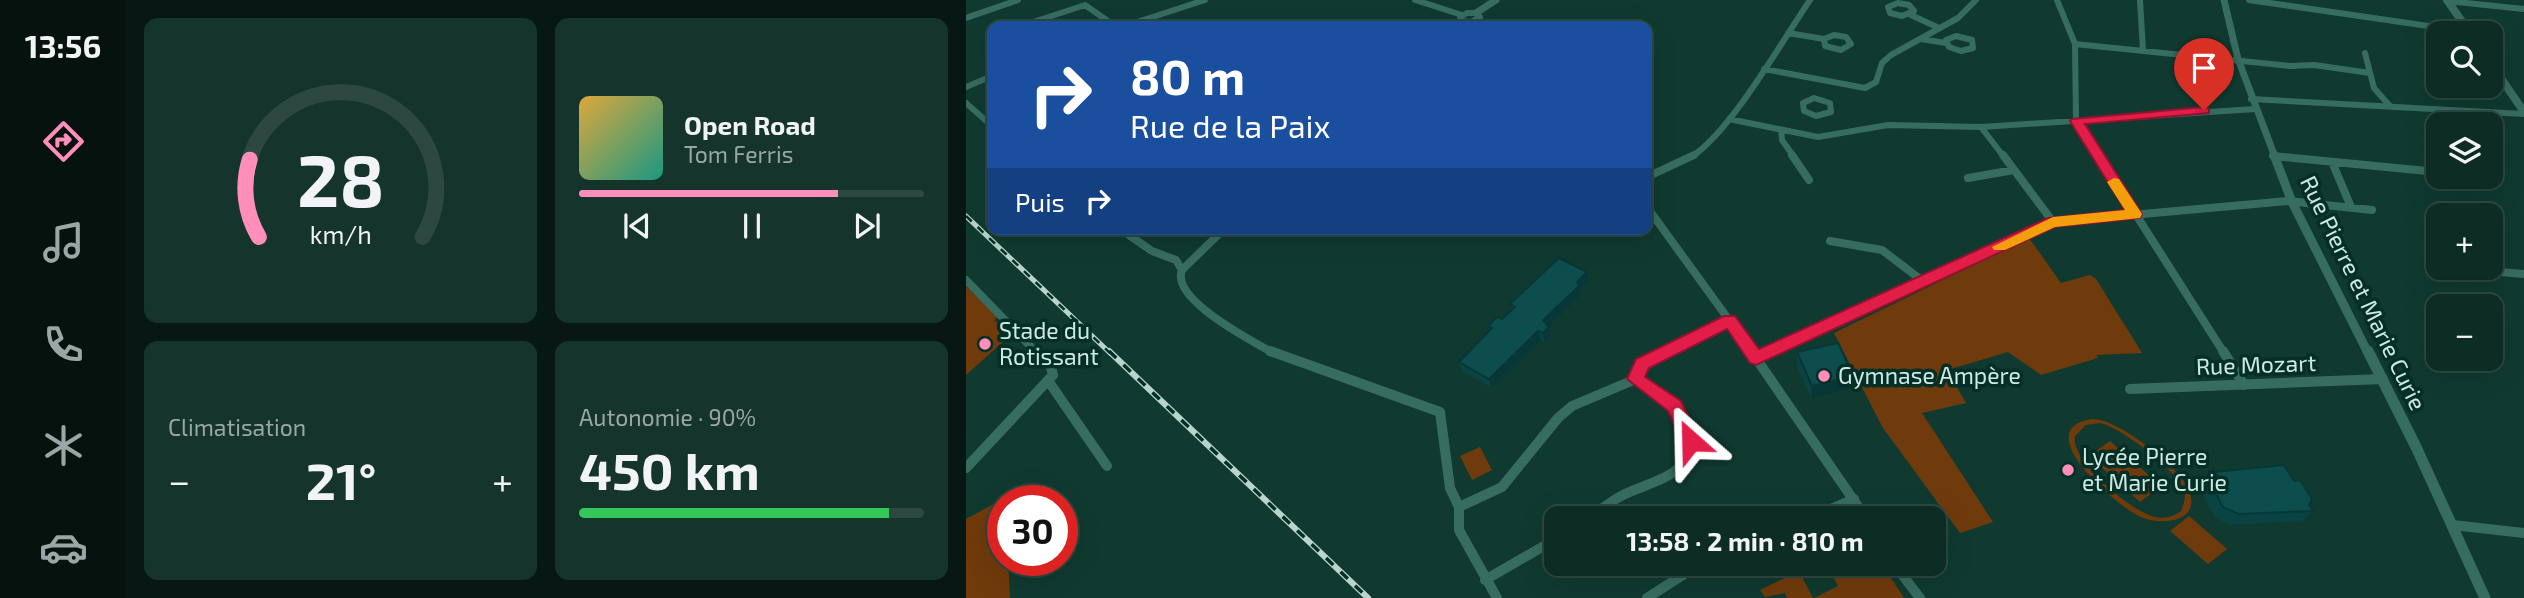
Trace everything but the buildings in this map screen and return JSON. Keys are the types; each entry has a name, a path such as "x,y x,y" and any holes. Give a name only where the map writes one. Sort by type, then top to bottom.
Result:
{"main road":[{"path":"2447,0 2462,21"},
{"path":"2503,82 2524,113"}],"street":[{"path":"966,18 1018,0"},
{"path":"1140,21 1205,0"},
{"path":"1415,0 1463,19 1476,17 1496,0"},
{"path":"1652,175 1678,165 1704,149 1729,119 1810,0"},
{"path":"1764,69 1856,88 1872,85 1885,60 1966,13 1976,0"},
{"path":"2057,0 2075,44 2076,121 2244,385"},
{"path":"2140,0 2143,51"},
{"name":"Rue Pierre et Marie Curie","path":"2224,0 2251,99 2292,202 2341,303 2383,379 2485,598"},
{"path":"2249,0 2426,26"},
{"path":"2447,0 2524,9"},
{"path":"1036,21 1085,5 1108,21"},
{"path":"1911,15 1939,28"},
{"path":"1476,17 1479,21"},
{"path":"1788,33 1824,39"},
{"path":"1920,39 1946,43"},
{"path":"2075,44 2370,73"},
{"path":"2365,53 2374,88 2389,105"},
{"path":"966,87 987,78"},
{"path":"1823,99 1831,83"},
{"path":"1823,99 1832,106 1827,114 1811,115 1802,109 1806,100 1823,99"},
{"path":"2251,99 2524,113"},
{"path":"966,103 987,121"},
{"path":"1729,119 1818,137 1888,125 1981,127 2255,109"},
{"path":"1981,127 2053,222"},
{"path":"1781,130 1782,140 1809,180"},
{"path":"2273,156 2426,172"},
{"path":"2332,162 2351,207"},
{"path":"1968,178 2014,170"},
{"path":"1756,358 2053,222 2292,202 2372,210"},
{"path":"1652,214 1858,506"},
{"path":"1129,235 1152,251 1176,260 1182,270"},
{"path":"1218,235 1182,270 1179,277 1181,288 1216,320 1279,357 1436,409 1443,419 1450,488 1459,507 1459,530 1497,598"},
{"path":"1830,241 1874,244 1890,251 1924,282"},
{"path":"2503,272 2524,274"},
{"path":"966,281 1051,367 1051,379 1107,466"},
{"path":"1459,507 1502,487 1545,434 1572,406 1636,379 1642,363 1730,321"},
{"path":"966,468 1051,379"},
{"path":"1606,506 1624,494 1680,470 1688,462 1691,441 1683,420 1665,397 1636,379"},
{"name":"Rue Mozart","path":"2130,389 2383,379"},
{"path":"1838,506 1854,499"},
{"path":"2453,525 2524,533"},
{"path":"1485,580 1544,546"},
{"path":"1647,598 1681,576"},
{"path":"1903,576 1920,598"}],"shaded area":[{"path":"2029,238 2061,283 2090,275 2096,279 2142,353 2096,355 2098,358 2041,375 2008,352 1947,370 1966,403 1922,413 1993,522 1960,533 1946,514 1946,506 1940,506 1883,428 1834,333"},
{"name":"Stade du Rotissant","path":"966,286 997,317 994,321 1004,324 1013,333 966,375"},
{"path":"2093,419 2104,421 2131,434 2159,455 2187,486 2191,506 2187,513 2180,518 2162,521 2143,518 2131,512 2099,485 2073,452 2069,437 2075,425","holes":["2100,423 2147,450 2171,472 2184,490 2181,511 2166,518 2145,513 2118,496 2092,471 2076,446 2075,436 2086,425"]},
{"path":"2110,441 2161,486 2140,502 2089,456"},
{"path":"1480,447 1492,470 1472,480 1460,456"},
{"path":"987,508 987,576 1009,576 1010,598 966,598 966,519"},
{"path":"2189,516 2227,549 2208,564 2170,531"},
{"path":"1789,576 1802,576 1813,598 1787,598 1785,593 1765,597 1760,590"},
{"path":"1833,576 1890,576 1904,598 1814,598 1838,586"}],"railway":[{"path":"966,216 1110,353"},
{"path":"1109,351 1368,598"}],"slow traffic":[{"path":"2000,247 2053,222 2135,214 2114,182"}],"place":[{"name":"Stade du Rotissant","path":"985,344"},
{"name":"Gymnase Ampère","path":"1824,376"},
{"name":"Lycée Pierre et Marie Curie","path":"2068,470"}],"route":[{"path":"1691,441 1674,406 1647,384 1636,379 1642,363 1730,321 1756,358 2053,222 2135,214 2076,121 2204,110"}]}
